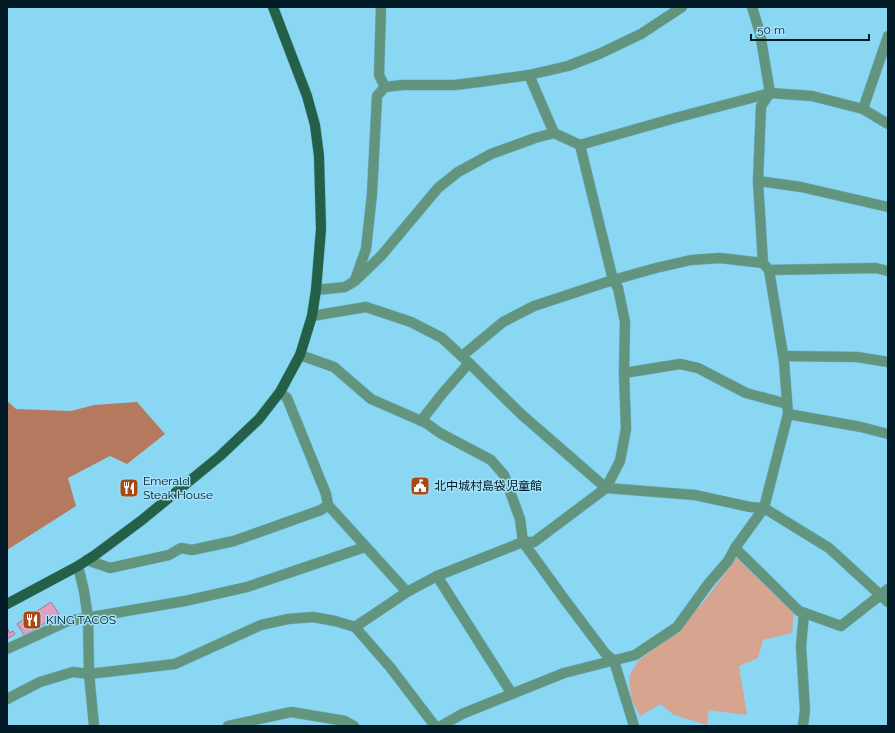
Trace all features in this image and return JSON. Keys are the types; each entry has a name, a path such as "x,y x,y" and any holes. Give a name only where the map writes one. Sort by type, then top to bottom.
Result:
{"main road":[{"path":"7,604 87,560 136,524 220,456 259,418 280,392 300,356 312,316 316,290 321,229 320,156 315,125 307,96 273,7"}],"street":[{"path":"381,7 379,75 385,87"},
{"path":"355,281 366,249 372,194 377,96 385,87 403,85 455,85 529,75 568,66 599,54 641,34 682,7"},
{"path":"441,726 462,714 564,673 635,655 677,627 709,583 728,561 735,548 764,508 787,409 783,356 766,266 758,181 761,106 770,93 760,33 752,7"},
{"path":"863,109 888,36"},
{"path":"529,75 554,133"},
{"path":"316,290 345,287 355,281 381,256 438,188 458,172 491,154 535,138 554,133 580,144 770,93 812,96 863,109 888,124"},
{"path":"355,627 407,592 437,576 524,542 534,542 606,488 620,462 626,429 624,373 625,322 618,288 613,280 580,144"},
{"path":"758,181 801,187 888,207"},
{"path":"422,421 465,360 503,322 534,306 613,280 691,260 720,258 766,266 876,268 888,271"},
{"path":"312,316 366,307 417,326 442,338 521,414 606,488 695,495 750,507 764,508 829,548 885,595 841,626 799,611 735,548"},
{"path":"300,356 334,367 371,399 422,421 440,433 491,460 504,475 520,519 524,542 605,653 614,661 634,726"},
{"path":"783,356 857,357 888,362"},
{"path":"624,373 680,364 698,368 746,393 787,409 888,434"},
{"path":"280,392 287,398 326,494 328,505 407,592"},
{"path":"87,560 110,568 169,555 180,548 192,550 213,546 234,541 321,510 328,505"},
{"path":"7,649 68,621 185,601 247,587 365,547"},
{"path":"78,566 88,618 94,726"},
{"path":"437,576 512,694"},
{"path":"803,726 805,710 801,646 804,613"},
{"path":"7,699 40,682 73,672 90,674 175,664 261,625 288,619 313,617 336,621 355,627 390,667 434,726"},
{"path":"228,726 291,712 345,721 354,726"}],"shaded area":[{"path":"7,401 16,409 71,411 94,405 137,402 165,434 127,464 110,456 68,478 76,506 7,550"},
{"path":"737,557 794,610 792,633 763,640 758,658 739,666 747,715 709,710 707,725 674,715 661,704 640,716 631,698 629,676 639,660 677,631 705,600"}],"building":[{"path":"51,602 59,614 25,636 17,624"},
{"path":"7,628 10,633 13,631 15,634 7,639"}],"place":[{"name":"北中城村島袋児童館","path":"420,486"},
{"name":"Emerald Steak House","path":"129,488"},
{"name":"KING TACOS","path":"32,620"}]}
